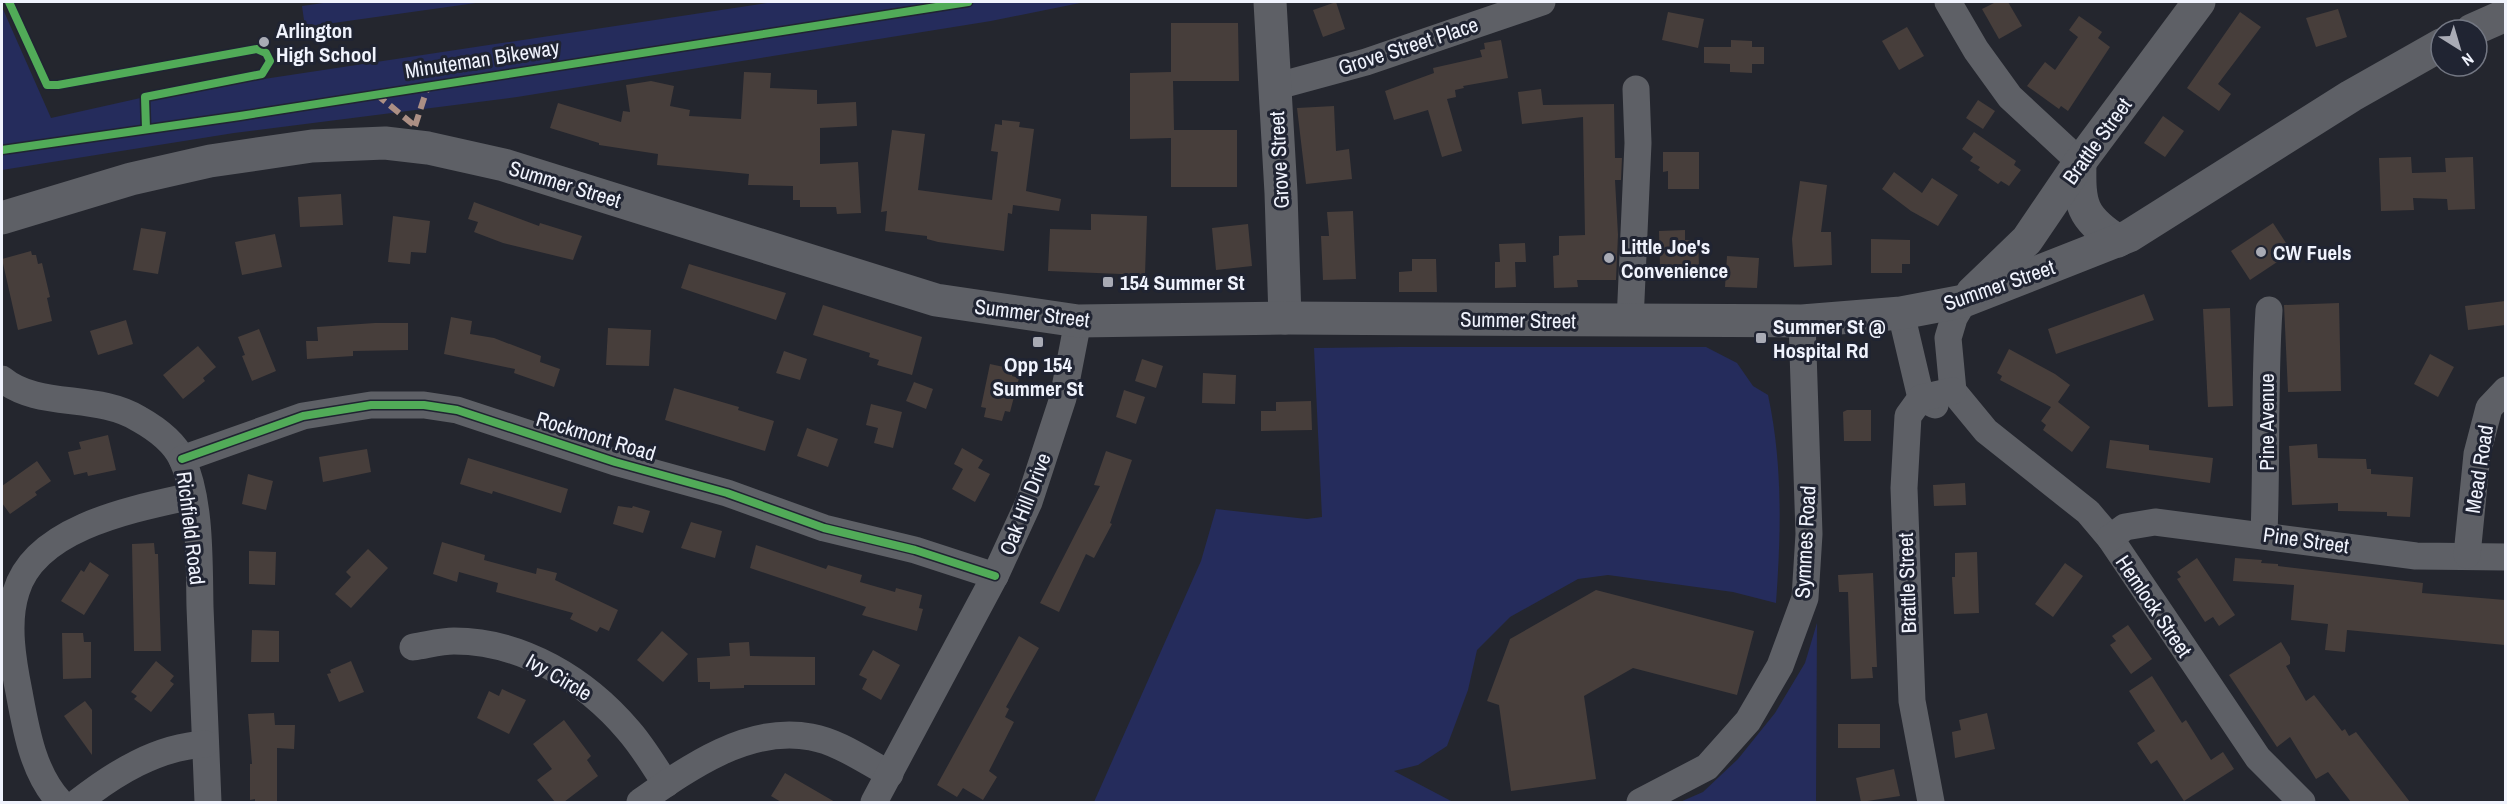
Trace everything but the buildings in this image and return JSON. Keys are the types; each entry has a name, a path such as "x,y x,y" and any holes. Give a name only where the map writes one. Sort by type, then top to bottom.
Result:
{"main road":[{"name":"Grove Street","path":"1270,2 1281,189 1285,318"},
{"name":"Brattle Street","path":"1964,302 2027,240 2080,162 2199,2"},
{"path":"2489,22 2505,15"},
{"name":"Summer Street","path":"2,218 131,179 210,160 312,146 385,143 428,148 504,165 936,300 1078,321 1285,318 1630,322 1802,321 1901,313 1964,302 2118,241 2235,171 2351,96 2429,52"},
{"path":"2080,162 2079,190 2082,207 2095,226 2118,241"}],"street":[{"name":"Grove Street Place","path":"1274,87 1366,62 1542,2"},
{"path":"1948,2 1976,50 2010,97 2080,162"},
{"path":"1630,322 1638,143 1636,89"},
{"path":"1901,313 1921,398 1953,392 1948,338 1954,318 1964,302"},
{"name":"Pine Avenue","path":"2264,534 2268,447 2265,375 2269,310"},
{"name":"Oak Hill Drive","path":"874,802 995,576 1029,502 1063,398 1078,321"},
{"name":"Symmes Road","path":"1640,802 1707,767 1748,721 1780,666 1805,598 1809,534 1802,321"},
{"name":"Richfield Road","path":"2,379 30,394 104,404 128,412 168,440 182,459 192,496 198,550 208,802"},
{"name":"Mead Road","path":"2467,555 2477,454 2489,408 2505,390"},
{"name":"Hemlock Street","path":"1953,392 1986,431 2088,513 2109,538 2258,758 2302,802"},
{"name":"Hemlock Street","path":"1921,398 1986,431"},
{"name":"Brattle Street","path":"1921,398 1908,416 1904,488 1912,701 1930,802"},
{"name":"Rockmont Road","path":"182,459 303,416 371,405 424,405 457,410 615,462 727,493 824,528 915,550 995,576"},
{"path":"60,802 44,781 32,750 15,673 13,613 16,592 22,576 42,551 80,530 142,507 192,496"},
{"name":"Pine Street","path":"2109,538 2125,527 2155,522 2264,534 2416,556 2505,557"},
{"name":"Ivy Circle","path":"413,647 452,641 479,643 507,649 562,673 590,691 611,711 630,732 666,784"},
{"path":"640,802 726,749 747,742 789,735 811,737 830,743 890,774"},
{"path":"78,802 113,777 154,756 183,745 205,744"}],"shaded area":[{"path":"330,2 483,2 305,27 302,6"},
{"path":"774,2 1085,2 991,21 517,97 234,133 2,170 2,7 51,118 145,97"},
{"path":"1706,347 1737,363 1753,386 1768,395 1773,421 1780,499 1776,603 1733,592 1608,575 1578,579 1510,617 1477,650 1468,690 1447,746 1418,765 1394,771 1453,802 1094,802 1201,561 1216,509 1307,519 1322,517 1314,348"},
{"path":"1817,623 1816,802 1680,802 1703,792 1738,759 1775,713 1805,663"}],"marked path":[{"path":"415,126 428,86"},
{"path":"376,94 415,126"}],"cycle path":[{"path":"9,2 47,85 58,85 257,49 266,53 270,61 262,74 145,97 146,129"},
{"name":"Minuteman Bikeway","path":"2,150 240,116 968,2"},
{"path":"182,459 303,416 371,405 424,405 457,410 615,462 727,493 824,528 915,550 995,576"}],"place":[{"name":"Arlington High School","path":"264,42"},
{"name":"CW Fuels","path":"2261,252"},
{"name":"Little Joe's Convenience","path":"1609,258"},
{"name":"154 Summer St","path":"1108,282"},
{"name":"Summer St @ Hospital Rd","path":"1761,338"},
{"name":"Opp 154 Summer St","path":"1038,342"}]}
